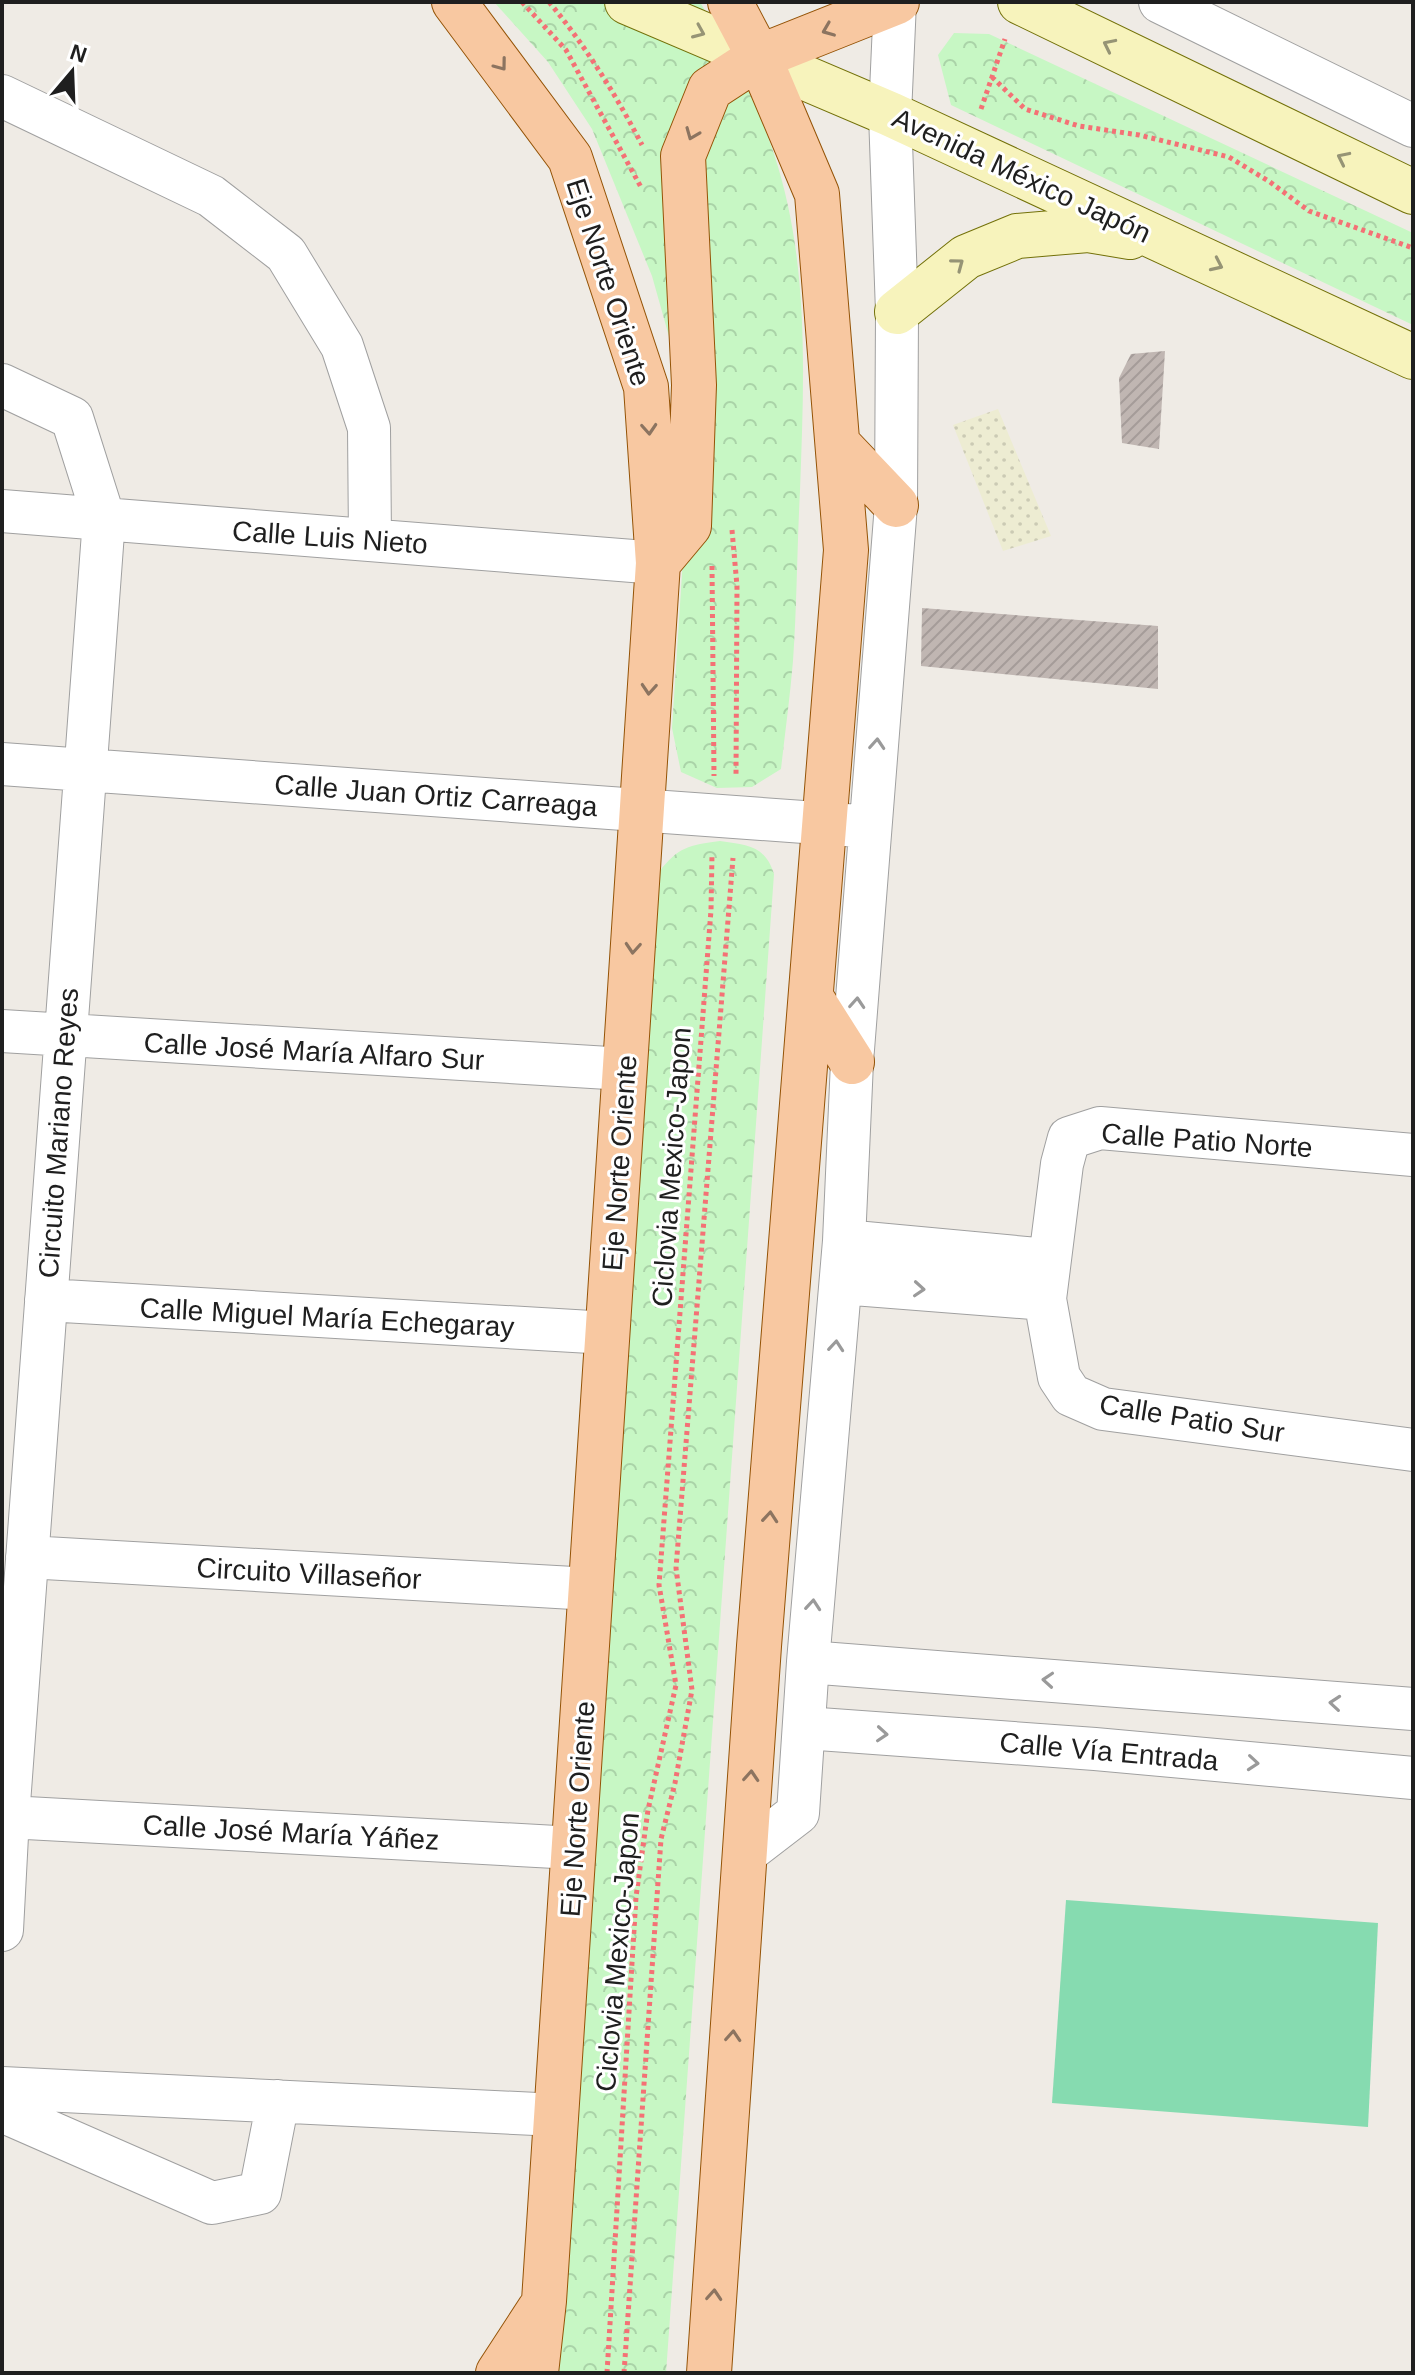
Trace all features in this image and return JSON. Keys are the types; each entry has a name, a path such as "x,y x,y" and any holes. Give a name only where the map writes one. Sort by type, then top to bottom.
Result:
{"main road":[{"name":"Eje Norte Oriente","path":"454,2 570,158 646,387 658,563 557,2115 536,2373"},
{"path":"709,2373 761,1631 846,550 817,194 759,57 730,2"},
{"path":"658,563 689,526 694,385 683,156 710,89 759,57 896,2"},
{"path":"838,444 896,505"},
{"path":"812,999 852,1062"},
{"path":"498,2373 544,2301"}],"street":[{"name":"Avenida México Japón","path":"627,2 890,114 1413,357"},
{"path":"746,1853 798,1813 805,1728 841,1283 852,1062 896,505 897,312 890,114 896,2"},
{"path":"1160,2 1413,126"},
{"path":"1013,20 1413,192"},
{"path":"2,96 211,196 286,254 342,346 369,428 370,540"},
{"path":"897,312 966,257 1017,236 1088,230 1174,245"},
{"name":"Circuito Mariano Reyes","path":"2,385 72,418 104,519 2,1930"},
{"name":"Calle Luis Nieto","path":"2,511 658,563"},
{"name":"Calle Juan Ortiz Carreaga","path":"2,764 871,827"},
{"name":"Calle José María Alfaro Sur","path":"2,1031 625,1069"},
{"name":"Calle Patio Norte","path":"1047,1280 1062,1164 1069,1138 1100,1128 1413,1155"},
{"path":"844,1241 1047,1280"},
{"path":"841,1283 1047,1280"},
{"name":"Calle Patio Sur","path":"1047,1280 1059,1377 1071,1395 1103,1409 1413,1450"},
{"name":"Calle Miguel María Echegaray","path":"46,1300 608,1333"},
{"name":"Circuito Villaseñor","path":"27,1557 591,1589"},
{"path":"808,1662 1413,1709"},
{"path":"1095,1749 1098,1684"},
{"name":"Calle Vía Entrada","path":"805,1728 1095,1749 1413,1778"},
{"name":"Calle José María Yáñez","path":"8,1817 574,1848"},
{"path":"2,2088 557,2115"},
{"path":"2,2111 212,2203 260,2193 278,2101"}],"path":[{"path":"522,2 566,50 642,190"},
{"path":"549,2 566,22 624,110 646,153"},
{"path":"980,110 1013,20"},
{"path":"992,77 1025,109 1079,126 1139,135 1229,157 1309,211 1413,248"},
{"path":"624,2373 661,1839 692,1690 676,1568 737,586 730,519"},
{"name":"Ciclovia Mexico-Japon","path":"607,2373 636,1897 648,1810 676,1685 659,1585 711,910 725,816 711,557"}],"green space":[{"path":"494,2 700,2 742,76 774,154 786,195 799,279 803,363 802,449 793,661 781,769 752,787 717,788 681,772 672,728 683,558 677,365 652,276 592,129 548,62"},
{"path":"954,33 989,34 1413,233 1413,325 951,105 938,55"},
{"path":"998,409 1051,536 1003,551 953,425"},
{"path":"720,841 754,848 766,857 774,874 666,2373 557,2373 659,872 672,857 685,849"},
{"path":"1066,1900 1378,1923 1368,2127 1052,2103"}],"building":[{"path":"1165,351 1159,449 1122,443 1119,378 1131,354"},
{"path":"922,608 1158,626 1158,689 921,666"}]}
